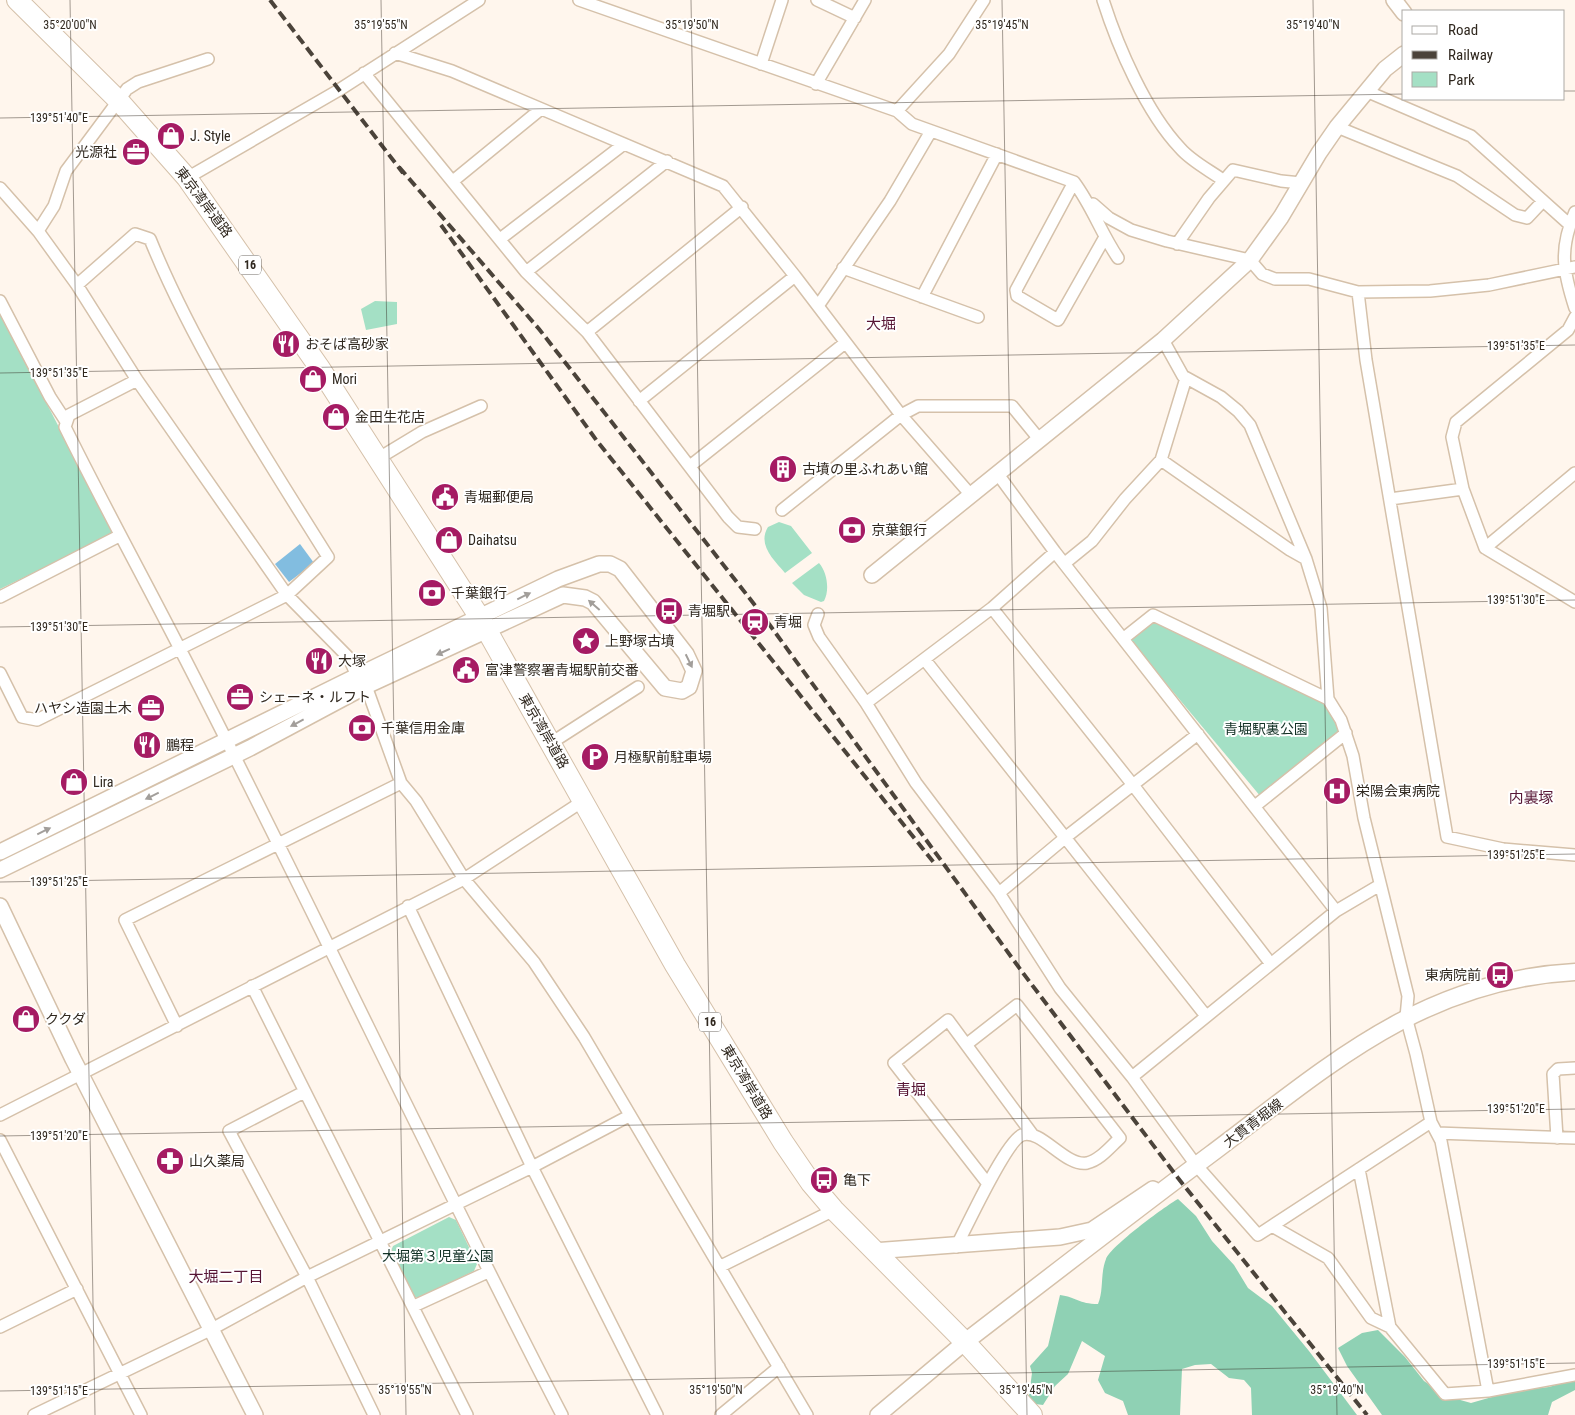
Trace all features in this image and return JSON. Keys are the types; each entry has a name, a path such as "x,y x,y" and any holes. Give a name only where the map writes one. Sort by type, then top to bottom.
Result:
{"highway":[{"name":"東京湾岸道路","path":"17,0 119,101 187,178 253,269 379,458 484,624 675,965 778,1134 811,1183 873,1251 965,1342 1032,1415"}],"main road":[{"name":"大貫青堀線","path":"965,1342 1178,1178 1322,1071 1385,1028 1448,998 1497,983 1545,974 1575,972"}],"street":[{"path":"187,178 339,90 479,0"},
{"path":"579,0 612,5 761,64 897,111 912,124 1074,182 1088,201 1105,237 1118,258"},
{"path":"761,64 782,0"},
{"path":"817,0 855,18"},
{"path":"816,84 865,0"},
{"path":"897,111 949,54 984,0"},
{"path":"1103,0 1116,40 1166,132 1181,150 1223,180"},
{"path":"1394,0 1402,11"},
{"path":"396,53 452,71 723,186 742,207 901,415 970,494"},
{"path":"872,575 1163,340 1250,260 1281,217 1337,127 1385,69 1402,56"},
{"path":"38,231 54,206 66,171 127,89 138,82 208,59"},
{"path":"364,73 526,272 587,332 738,527 755,529"},
{"path":"1366,91 1471,136 1570,225"},
{"path":"453,181 541,109"},
{"path":"1337,127 1457,176 1515,215 1527,218 1543,201"},
{"path":"818,306 890,201 932,131"},
{"path":"500,239 624,144"},
{"path":"922,297 997,154"},
{"path":"526,272 667,161"},
{"path":"1177,244 1223,180 1233,170 1281,182 1301,183"},
{"path":"1074,182 1016,290 1017,296 1058,320 1105,237"},
{"path":"2,195 38,231 77,286 137,380 287,595 349,658 362,681 401,783 416,802 464,878 534,962 584,1037 807,1415"},
{"path":"1088,201 1109,218 1131,230 1177,244 1250,260 1262,274 1275,279 1309,279 1358,292 1430,291 1489,285 1569,268"},
{"path":"587,332 742,207"},
{"path":"1575,212 1570,225 1569,268 1575,308"},
{"path":"0,673 22,717 38,720 287,595 328,557 221,386 163,272 150,239 135,234 77,286"},
{"path":"843,268 978,317"},
{"path":"639,401 795,276"},
{"path":"1358,292 1366,360 1447,837 1503,849 1575,855"},
{"path":"0,301 50,397 65,420 65,427 119,536 180,648 488,1272 562,1415"},
{"path":"1575,317 1568,330 1456,422 1452,437 1462,490 1485,548 1575,602"},
{"path":"1163,340 1186,378 1222,397 1238,410 1250,425 1306,559 1321,608 1328,699 1341,720 1353,756 1364,818 1408,996 1406,1018 1431,1122 1442,1140 1488,1391"},
{"path":"690,466 845,343"},
{"path":"1065,563 1092,541 1125,499 1161,460 1186,378"},
{"path":"65,420 69,415 137,380"},
{"path":"379,458 422,432 481,406"},
{"path":"782,510 901,415 918,406 1012,406 1039,439"},
{"path":"1161,460 1290,550 1306,559"},
{"path":"997,473 1055,552 1336,911"},
{"path":"1485,548 1575,473"},
{"path":"1390,500 1462,490"},
{"path":"0,598 119,536"},
{"path":"866,703 992,608 1055,552"},
{"path":"0,852 226,741 362,681 484,624 563,595 585,598 600,610 665,688 682,690 689,687 692,681 694,671 690,660 620,569 610,564 599,564 558,579 484,624"},
{"path":"992,608 1133,785 1271,964"},
{"path":"818,614 814,625 819,637 866,703 916,783 999,893 1060,988 1132,1077 1196,1165 1258,1235 1431,1122"},
{"path":"1124,638 1154,615 1328,699"},
{"path":"925,660 1206,1016"},
{"path":"0,870 233,756 362,681"},
{"path":"551,743 638,687"},
{"path":"1255,806 1346,733"},
{"path":"999,893 1066,837 1198,734"},
{"path":"177,1026 125,920 278,846 401,783"},
{"path":"0,1115 464,878 583,801"},
{"path":"1132,1077 1336,911 1380,885"},
{"path":"0,906 81,1074 255,1415"},
{"path":"408,906 532,1167 657,1415"},
{"path":"252,986 467,1415"},
{"path":"967,1044 1017,1005 1120,1138 1099,1158 1086,1163 1071,1160 1032,1134 948,1020 894,1063 988,1184"},
{"path":"1557,1138 1553,1074 1558,1069 1575,1068"},
{"path":"304,1092 229,1130 307,1277 374,1415"},
{"path":"34,1415 47,1412 210,1330 307,1277 532,1167 629,1116"},
{"path":"1437,1133 1575,1138"},
{"path":"956,1247 988,1184 1014,1141 1022,1135 1032,1134"},
{"path":"0,1140 141,1415"},
{"path":"1359,1169 1390,1327"},
{"path":"873,1251 956,1247 1060,1237 1092,1230 1168,1179 1178,1178"},
{"path":"720,1266 834,1210"},
{"path":"1272,1226 1328,1258 1371,1318 1390,1327 1446,1394 1488,1391 1575,1375"},
{"path":"414,1306 488,1272"},
{"path":"0,1327 77,1289"},
{"path":"878,1415 965,1342"},
{"path":"721,1415 779,1367"}],"green space":[{"path":"375,301 397,302 397,324 366,330 361,309"},
{"path":"0,313 112,530 110,536 0,589"},
{"path":"779,522 791,526 812,553 785,573 768,552 764,540 768,527"},
{"path":"819,563 827,581 826,597 821,602 804,595 792,583"},
{"name":"青堀駅裏公園","path":"1154,619 1326,704 1336,719 1340,731 1261,797 1129,639"},
{"path":"1178,1199 1196,1216 1212,1241 1234,1265 1248,1288 1272,1306 1309,1351 1357,1415 1252,1415 1251,1388 1244,1380 1229,1378 1211,1364 1195,1365 1182,1369 1180,1415 1128,1415 1123,1401 1105,1393 1098,1380 1105,1356 1082,1341 1068,1374 1055,1386 1043,1405 1028,1403 1032,1373 1030,1366 1048,1346 1060,1295 1086,1303 1098,1304 1104,1265 1110,1253 1139,1227"},
{"name":"大堀第３児童公園","path":"449,1217 456,1220 477,1264 474,1271 419,1298 414,1297 391,1251 393,1246"},
{"path":"1378,1330 1405,1357 1424,1381 1446,1396 1471,1403 1513,1391 1549,1387 1575,1379 1575,1390 1552,1402 1548,1415 1382,1415 1347,1366 1338,1348 1362,1333"}],"water":[{"path":"300,544 314,563 289,582 275,564"}],"railway":[{"path":"270,0 403,173"},
{"path":"399,167 539,329 761,613 1023,973 1178,1178 1367,1415"},
{"path":"441,225 597,441 935,864"}],"place":[{"name":"J. Style","path":"171,136"},
{"name":"光源社","path":"136,152"},
{"name":"おそば高砂家","path":"286,344"},
{"name":"Mori","path":"313,379"},
{"name":"金田生花店","path":"336,417"},
{"name":"古墳の里ふれあい館","path":"783,469"},
{"name":"青堀郵便局","path":"445,497"},
{"name":"京葉銀行","path":"852,530"},
{"name":"Daihatsu","path":"449,540"},
{"name":"千葉銀行","path":"432,593"},
{"name":"青堀駅","path":"669,611"},
{"name":"青堀","path":"755,622"},
{"name":"上野塚古墳","path":"586,641"},
{"name":"大塚","path":"319,661"},
{"name":"富津警察署青堀駅前交番","path":"466,670"},
{"name":"シェーネ・ルフト","path":"240,697"},
{"name":"ハヤシ造園土木","path":"151,708"},
{"name":"千葉信用金庫","path":"362,728"},
{"name":"鵬程","path":"147,745"},
{"name":"月極駅前駐車場","path":"595,757"},
{"name":"Lira","path":"74,782"},
{"name":"栄陽会東病院","path":"1337,791"},
{"name":"東病院前","path":"1500,975"},
{"name":"ククダ","path":"26,1019"},
{"name":"山久薬局","path":"170,1161"},
{"name":"亀下","path":"824,1180"}],"district":[{"name":"大堀","path":"881,324"},
{"name":"内裏塚","path":"1531,798"},
{"name":"青堀","path":"911,1090"},
{"name":"大堀二丁目","path":"226,1277"}]}
